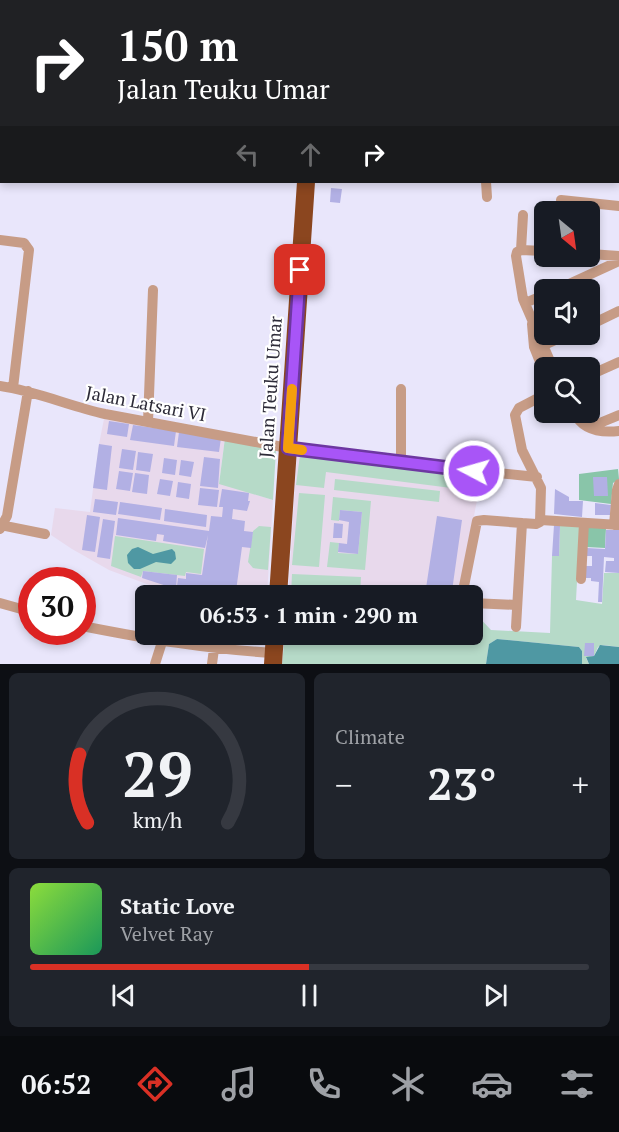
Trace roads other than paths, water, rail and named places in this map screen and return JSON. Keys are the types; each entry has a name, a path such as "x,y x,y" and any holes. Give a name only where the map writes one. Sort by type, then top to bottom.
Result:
{"highway":[{"name":"Jalan Teuku Umar","path":"279,585 306,183"}],"street":[{"path":"486,183 487,197"},
{"path":"561,200 619,206"},
{"path":"523,215 521,249 516,256 522,296 532,321 541,357"},
{"path":"0,240 24,243 29,250 13,388"},
{"path":"521,249 534,250"},
{"path":"600,255 619,256"},
{"path":"580,279 619,261"},
{"path":"148,422 153,290"},
{"path":"525,303 534,299"},
{"path":"600,320 619,311"},
{"path":"539,348 545,345"},
{"path":"539,348 545,357"},
{"path":"600,371 619,362"},
{"name":"Jalan Latsari VI","path":"0,386 28,391 84,409 288,448 401,463 537,477"},
{"path":"401,389 401,463"},
{"path":"28,391 7,516 1,527 45,534"},
{"path":"464,585 477,521 538,524 541,519 542,492 521,446 515,414 519,408 534,400"},
{"path":"590,427 619,414"},
{"path":"581,423 605,432 619,430"},
{"path":"541,519 617,525 619,484"},
{"path":"516,627 522,523"},
{"path":"580,579 584,523"},
{"path":"0,603 18,608"},
{"path":"483,603 517,605"},
{"path":"96,629 135,637"},
{"path":"155,664 161,645"},
{"path":"184,645 273,659"},
{"path":"212,664 214,649"}],"water":[{"path":"138,547 153,554 172,549 176,559 171,564 156,562 140,569 134,569 128,563 127,555 132,549"},
{"path":"497,639 579,647 582,651 582,664 486,664 489,644"},
{"path":"600,645 619,647 619,664 589,664 586,657 594,656"}]}
